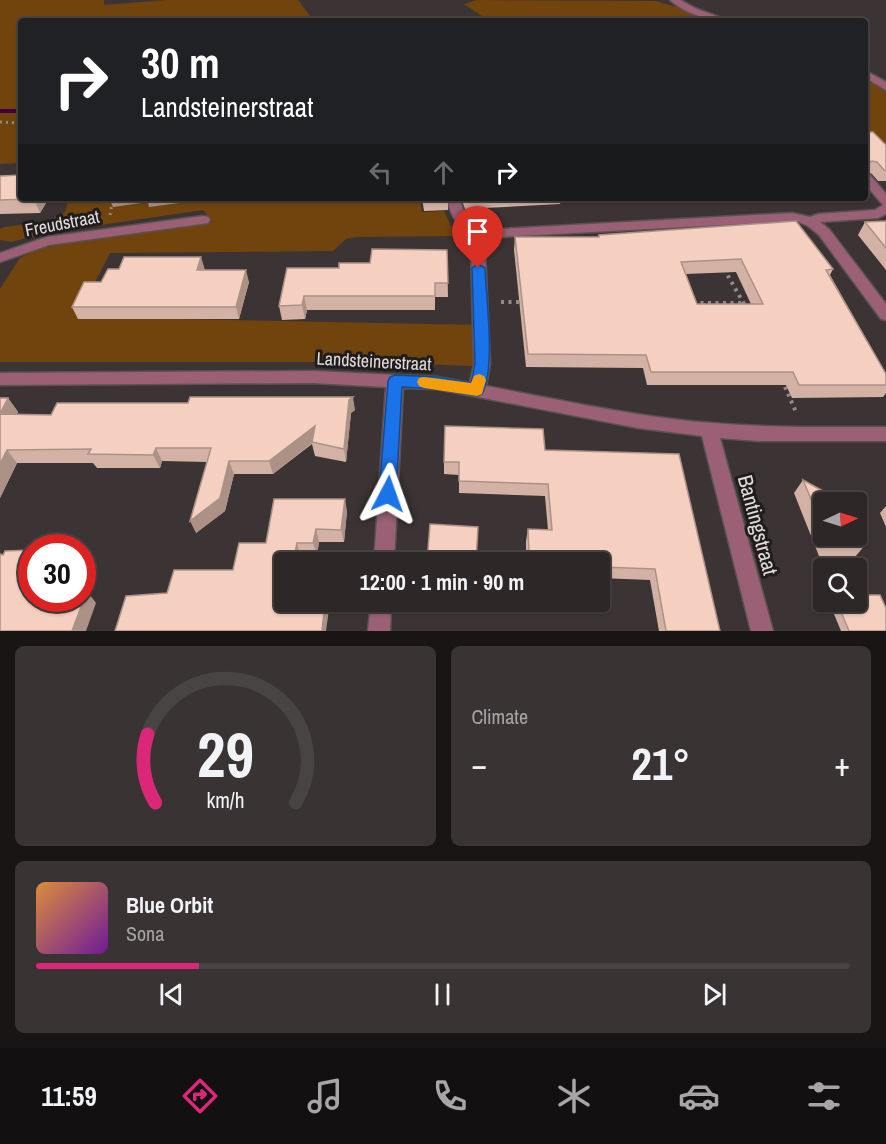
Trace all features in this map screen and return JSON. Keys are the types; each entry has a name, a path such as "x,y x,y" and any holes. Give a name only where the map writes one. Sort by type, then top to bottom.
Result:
{"street":[{"path":"674,0 694,11 716,18"},
{"path":"868,75 886,87"},
{"path":"868,180 886,202"},
{"path":"454,201 457,217 464,227 484,239"},
{"path":"811,221 818,218 878,214 886,208"},
{"path":"477,390 482,364 479,243 501,233 792,217 811,221 824,232 886,315"},
{"name":"Freudstraat","path":"0,258 47,241 203,220"},
{"name":"Landsteinerstraat","path":"0,379 314,377 437,383 638,421 709,430 759,434 886,434"},
{"path":"385,552 395,381"},
{"name":"Bantingstraat","path":"709,430 762,631"},
{"path":"379,631 380,612"}],"path":[{"path":"0,122 18,123"},
{"path":"720,263 748,309"},
{"path":"480,302 526,302"},
{"path":"686,303 744,303"},
{"path":"777,369 806,434"}],"shaded area":[{"path":"0,0 104,0 104,5 167,0 298,0 312,18 18,18 18,163 0,164"},
{"path":"477,0 656,1 713,18 485,18 464,4"},
{"path":"868,78 886,90 886,145 868,146"},
{"path":"68,201 420,201 422,212 444,211 454,232 452,236 356,237 346,239 333,251 110,253 77,317 478,325 477,364 472,366 368,362 0,362 0,289 20,258 35,250 67,243 212,222 203,210 46,233 11,242 0,240 0,229 49,221 65,212"}],"building":[{"path":"868,132 873,132 886,145 886,170 877,162 872,161 869,163 869,171"},
{"path":"18,175 18,199 0,200 0,176"},
{"path":"796,221 833,269 826,270 886,374 886,385 799,385 793,372 651,372 646,355 528,354 515,237 599,237 599,235","holes":["741,259 763,304 697,304 681,262"]},
{"path":"886,221 886,248 865,222"},
{"path":"372,249 447,250 448,283 435,283 435,296 304,296 302,305 279,306 287,268 339,268 339,263 370,263"},
{"path":"124,257 201,257 197,270 246,270 236,307 72,307 84,282 101,282 108,269 119,269"},
{"path":"190,397 353,397 349,400 344,449 312,442 315,426 269,461 229,461 220,498 190,521 211,448 156,448 153,455 88,454 91,449 7,450 0,464 0,414 51,415 57,403 188,403"},
{"path":"0,398 8,398 0,414"},
{"path":"445,426 543,429 545,450 679,454 720,631 666,631 655,569 610,567 610,552 529,552 528,529 552,530 548,484 459,481 459,462 444,462"},
{"path":"803,480 825,492 813,492 813,504"},
{"path":"274,499 345,499 341,530 316,529 313,543 297,543 295,552 274,552 274,612 324,612 322,631 115,631 126,596 167,593 174,570 233,570 239,543 266,543"},
{"path":"430,524 478,527 477,552 428,552"},
{"path":"5,551 18,551 18,612 79,612 72,631 0,631 0,554 3,555"},
{"path":"867,595 880,595 886,608 886,631 849,631 841,612 867,612"}],"waterway":[{"path":"0,111 18,111"}],"slow traffic":[{"path":"424,382 477,390 479,380"}],"route":[{"path":"388,494 395,381 437,383 477,390 482,364 478,268"}]}
